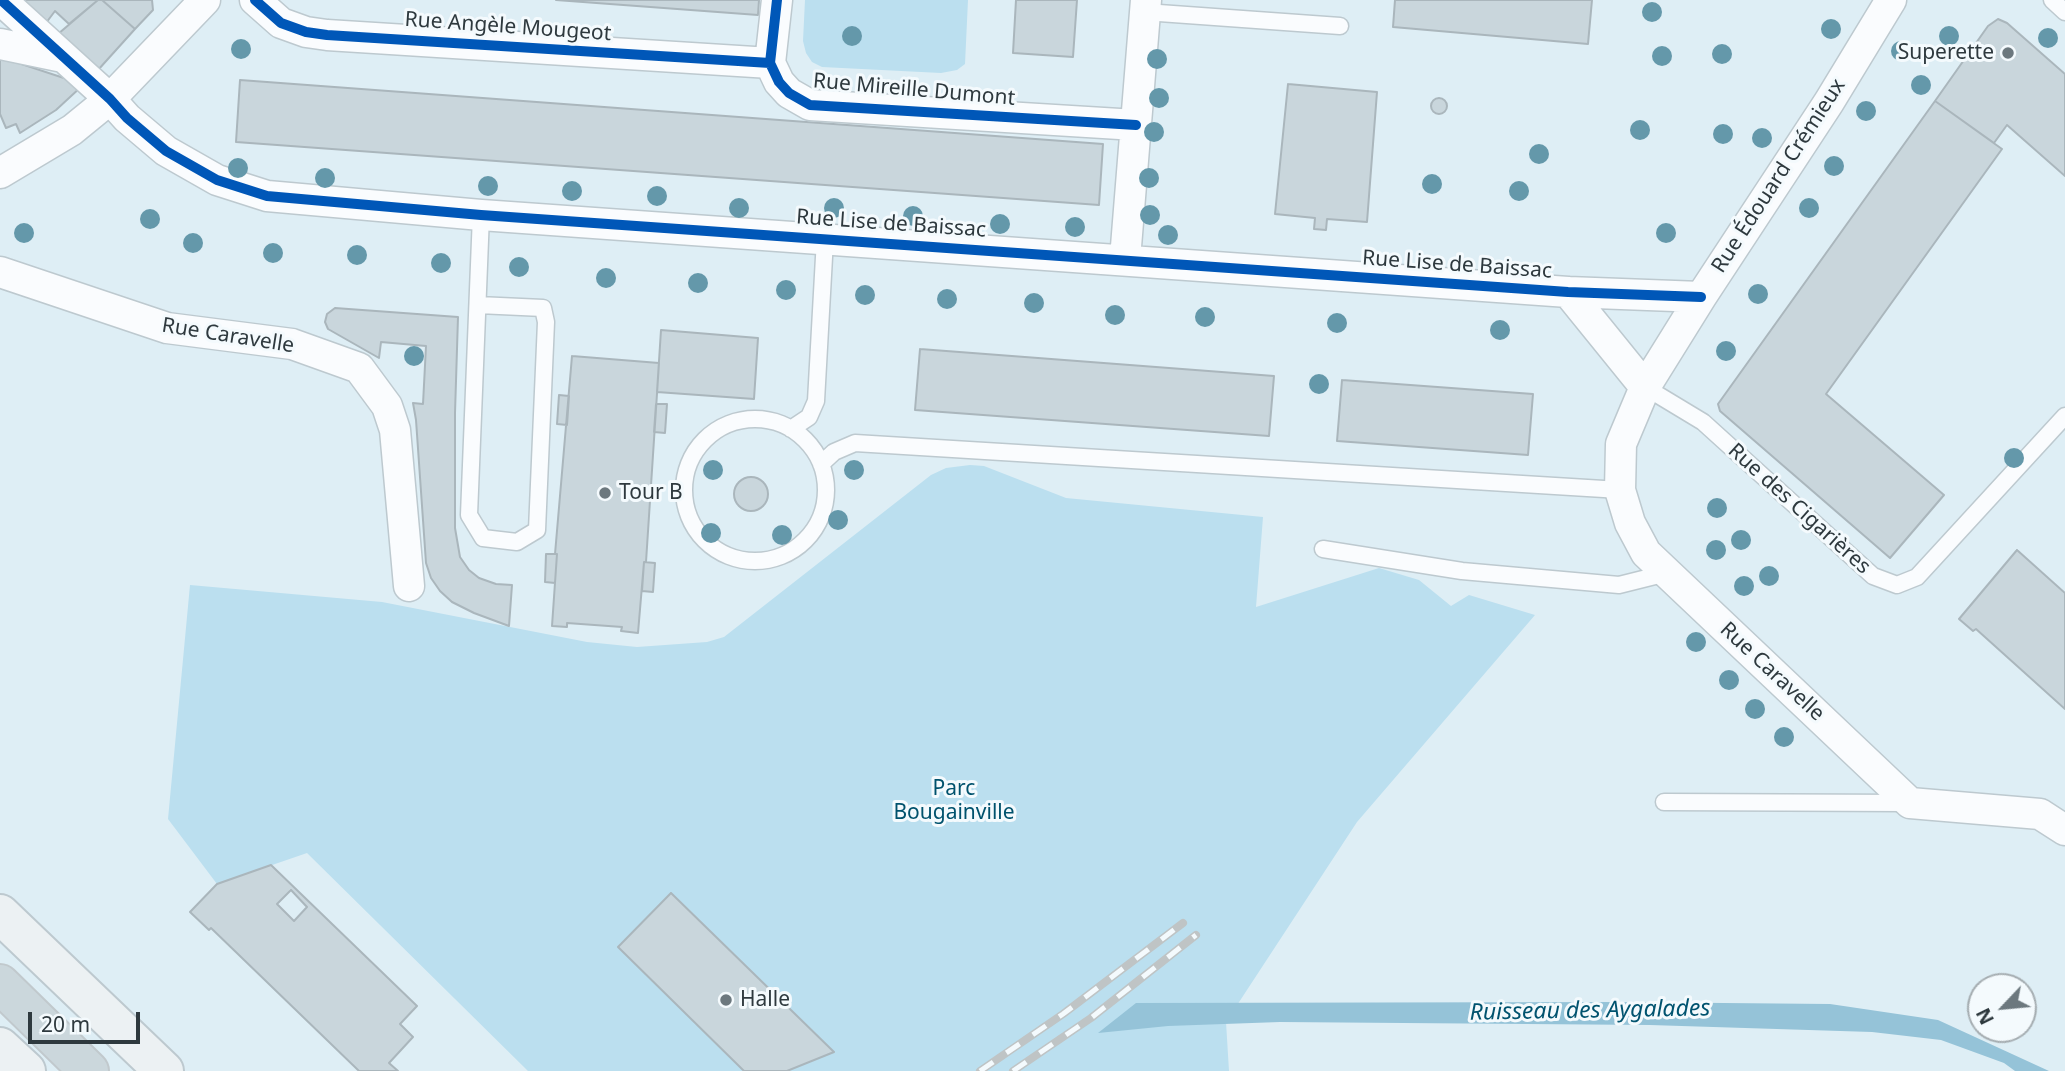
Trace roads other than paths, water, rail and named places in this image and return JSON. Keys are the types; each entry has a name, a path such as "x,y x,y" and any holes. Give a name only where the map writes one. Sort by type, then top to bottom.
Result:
{"highway":[{"path":"0,984 89,1071"}],"street":[{"name":"Rue Lise de Baissac","path":"1,0 166,151 217,180 267,195 481,215 1567,292 1700,297"},
{"path":"0,173 72,130 110,99 205,0"},
{"name":"Rue Angèle Mougeot","path":"255,0 281,23 306,32 327,35 770,63"},
{"path":"770,63 777,0"},
{"name":"Rue Édouard Crémieux","path":"1645,387 1700,297 1829,102 1891,0"},
{"path":"1125,259 1146,6"},
{"path":"0,44 63,57"},
{"name":"Rue Mireille Dumont","path":"770,63 779,82 789,93 810,105 1136,125"},
{"name":"Rue Caravelle","path":"0,272 167,328 292,344 359,368 387,406 395,430 409,586"},
{"name":"Rue Lise de Baissac","path":"1567,292 1645,387"},
{"name":"Rue Caravelle","path":"1645,387 1621,444 1620,490 1630,523 1646,553 1910,803"},
{"path":"1910,803 2040,814 2065,830"},
{"path":"0,914 164,1071"},
{"path":"0,1046 26,1071"}],"lane":[{"path":"2052,0 2065,12"},
{"path":"1146,6 1340,26"},
{"path":"478,305 543,308 546,322 537,530 517,542 483,538 469,515 481,215"},
{"path":"791,429 809,417 816,401 825,239"},
{"name":"Rue des Cigarières","path":"1645,387 1703,422 1873,576 1897,585 1917,577 2065,416"},
{"path":"746,419 769,420 791,429 810,444 821,464 826,487 824,510 814,531 797,548 776,558 753,562 729,557 710,545 694,527 685,505 684,482 691,459 704,440 723,426 746,419"},
{"path":"821,464 834,452 855,443 1620,490"},
{"path":"1323,550 1462,571 1619,585 1667,573"},
{"path":"1664,802 1910,803"}],"water":[{"name":"Ruisseau des Aygalades","path":"1136,1003 1830,1004 1938,1020 1967,1033 1967,1043 1988,1043 2049,1071 2015,1071 2004,1063 1941,1040 1872,1032 1650,1025 1280,1022 1168,1026 1098,1033"}],"railway":[{"path":"980,1071 1063,1014 1183,923"},
{"path":"1013,1071 1091,1018 1196,935"}],"place":[{"name":"Superette","path":"2008,53"},
{"name":"Tour B","path":"605,493"},
{"name":"Halle","path":"726,1000"}],"park label":[{"name":"Parc Bougainville","path":"954,801"}]}
